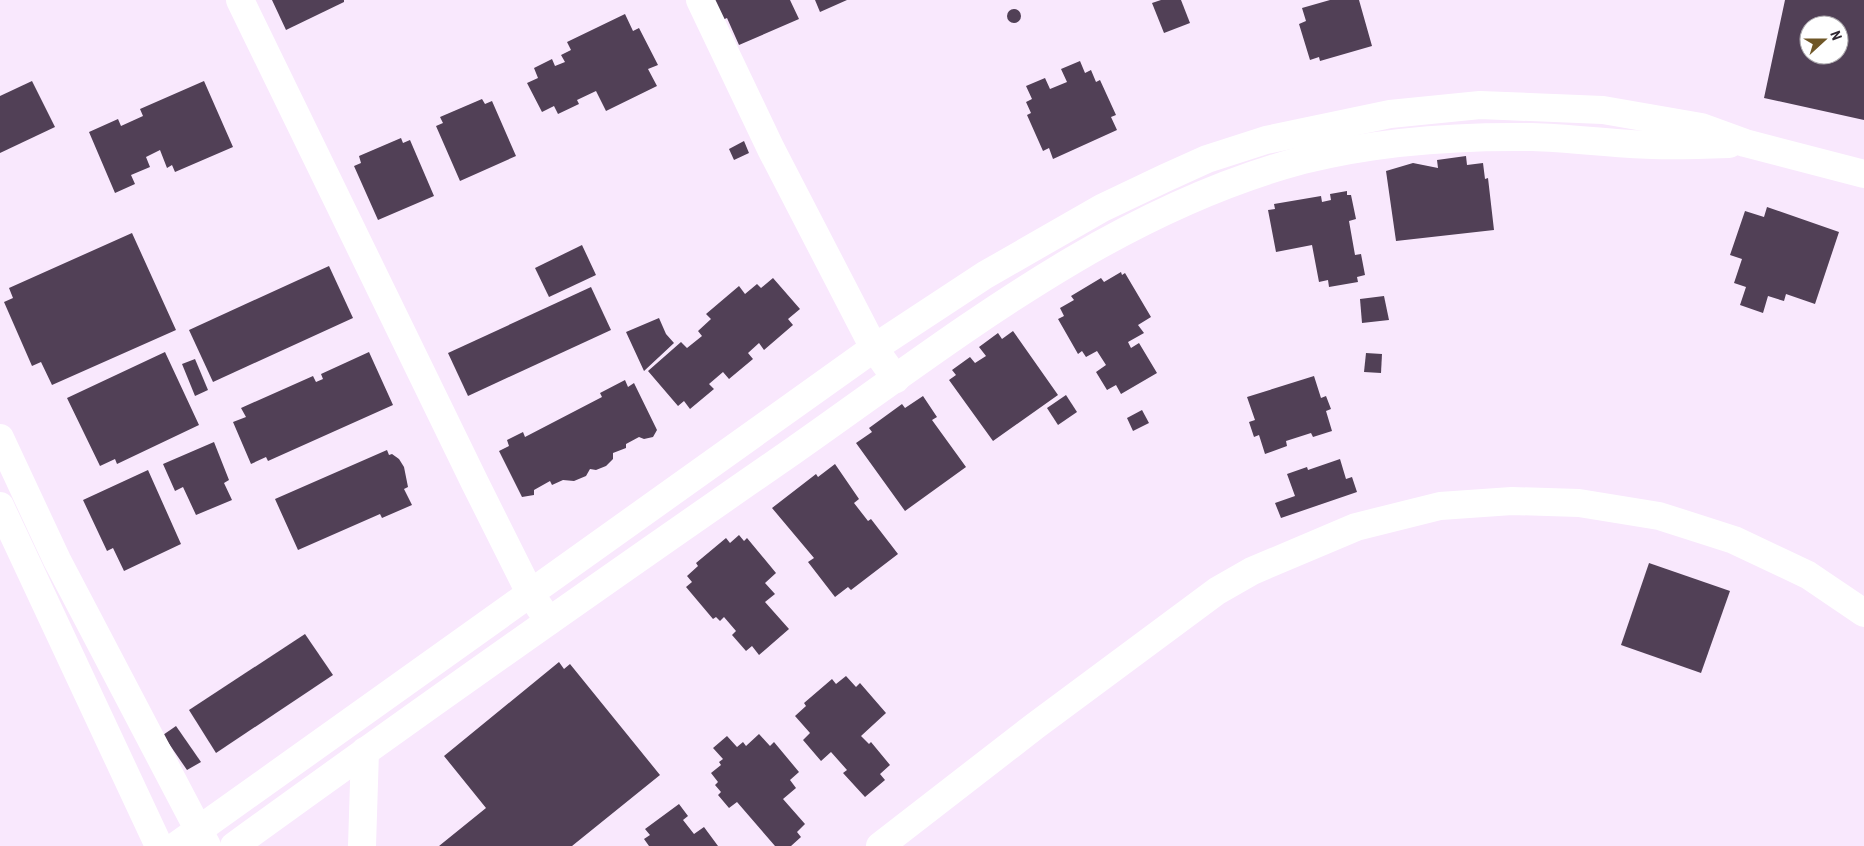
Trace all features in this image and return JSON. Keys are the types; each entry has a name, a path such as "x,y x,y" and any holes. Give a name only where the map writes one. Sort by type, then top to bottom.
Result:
{"street":[{"path":"240,0 531,594 549,620"},
{"path":"700,0 771,149 874,348 896,379"},
{"path":"0,438 57,560 194,841 531,594 874,348 985,275 1102,208 1207,159 1266,140 1302,131 1390,114 1440,107 1514,105 1612,111 1701,127 1745,143 1864,174"},
{"path":"234,846 549,620 972,325 1116,234 1176,206 1302,161 1374,145 1471,137 1538,137 1652,146 1745,143"},
{"path":"880,846 1050,714 1217,591 1252,571 1356,527 1440,506 1512,501 1579,504 1659,516 1742,544 1808,575 1864,613"},
{"path":"0,506 159,846"},
{"path":"362,846 365,751"}],"building":[{"path":"272,0 344,0 344,2 286,30"},
{"path":"711,0 790,0 799,19 739,45 727,18 720,21"},
{"path":"815,0 847,0 820,12"},
{"path":"1161,0 1181,0 1190,23 1164,33 1152,3"},
{"path":"1330,0 1359,0 1372,46 1320,61 1319,57 1310,60 1299,24 1306,21 1302,8"},
{"path":"1785,0 1864,0 1864,120 1764,98"},
{"path":"1014,9 1019,11 1021,16 1019,21 1014,23 1009,21 1007,16 1009,11"},
{"path":"625,14 633,31 639,28 658,65 648,69 657,86 606,111 596,91 577,100 579,104 558,114 554,106 542,112 527,83 538,78 534,68 552,59 555,66 565,62 561,55 571,50 567,42"},
{"path":"1080,61 1085,73 1091,70 1096,82 1100,80 1116,115 1111,117 1117,130 1053,159 1049,148 1043,151 1027,115 1031,113 1026,102 1032,99 1026,86 1045,78 1050,89 1067,82 1061,69"},
{"path":"32,81 55,127 0,153 0,96"},
{"path":"204,81 233,147 175,172 172,165 167,168 160,150 146,157 150,167 131,175 135,184 115,193 89,132 118,119 121,126 143,116 140,109"},
{"path":"482,99 485,104 492,101 516,156 460,181 436,126 443,123 440,117"},
{"path":"401,138 403,143 410,140 434,196 378,220 354,166 361,163 359,156"},
{"path":"744,141 749,153 734,160 729,149"},
{"path":"1466,156 1467,165 1483,163 1485,179 1488,178 1494,230 1396,241 1386,171 1413,163 1438,168 1437,160"},
{"path":"1347,191 1347,195 1351,195 1356,219 1349,221 1355,255 1361,254 1365,275 1357,277 1358,282 1329,287 1328,280 1319,282 1312,245 1276,252 1268,210 1275,209 1274,204 1321,196 1322,202 1331,200 1330,194"},
{"path":"1767,207 1839,232 1815,304 1786,294 1784,301 1768,296 1763,313 1740,305 1746,287 1734,283 1742,259 1730,255 1745,211 1764,217"},
{"path":"132,233 176,330 52,385 41,362 32,366 4,302 13,298 9,288"},
{"path":"582,245 596,275 549,297 535,268"},
{"path":"329,266 353,318 213,382 189,330"},
{"path":"1121,272 1122,275 1125,273 1151,317 1138,325 1144,333 1128,342 1131,348 1139,343 1157,373 1121,394 1116,385 1107,390 1096,372 1106,365 1097,351 1086,357 1082,351 1078,354 1058,319 1064,316 1060,308 1074,300 1071,296 1101,278 1104,282"},
{"path":"773,278 800,309 788,319 793,325 764,350 759,343 748,353 753,359 729,379 723,372 709,384 714,389 690,409 684,401 678,406 648,371 681,342 687,348 702,336 698,331 711,319 706,314 739,286 745,294 757,284 761,288"},
{"path":"591,287 611,330 468,396 448,353"},
{"path":"1384,296 1389,320 1362,323 1360,299"},
{"path":"659,318 666,334 674,343 644,371 626,332"},
{"path":"1013,331 1058,395 993,441 949,380 956,375 952,370 970,357 975,363 986,356 979,347 998,333 1002,339"},
{"path":"165,352 199,425 117,464 115,459 100,466 67,398"},
{"path":"369,352 393,405 268,461 266,457 251,464 233,422 246,417 241,408 313,376 316,382 323,379 321,374"},
{"path":"1366,353 1382,354 1381,373 1364,372"},
{"path":"195,359 208,390 195,396 182,364"},
{"path":"1314,376 1321,398 1326,396 1331,409 1326,411 1332,431 1313,437 1311,433 1286,441 1287,446 1265,454 1259,435 1254,437 1249,422 1255,420 1247,397"},
{"path":"625,380 628,387 634,383 657,430 653,437 644,439 639,437 626,444 626,448 613,453 613,459 606,466 596,470 590,469 586,476 574,481 563,480 552,485 550,481 534,490 534,495 522,497 499,451 509,446 507,440 523,432 525,437 602,397 600,393"},
{"path":"1066,395 1077,412 1058,425 1047,408"},
{"path":"923,396 937,417 932,420 966,467 905,511 856,443 872,432 869,428 902,404 905,408"},
{"path":"1142,410 1149,423 1133,431 1127,418"},
{"path":"214,442 229,480 224,483 232,500 196,515 183,487 175,491 163,464"},
{"path":"387,450 389,455 392,454 399,459 404,467 408,487 404,489 412,505 382,518 380,514 298,550 275,499"},
{"path":"1340,459 1346,479 1352,477 1357,492 1281,518 1275,503 1295,496 1287,474 1307,467 1308,470"},
{"path":"835,464 859,499 854,503 868,521 871,519 898,554 851,590 848,587 835,597 808,562 814,558 772,508 816,474 818,477"},
{"path":"148,470 181,544 124,571 113,548 107,551 83,500"},
{"path":"739,535 744,541 747,538 776,573 765,583 775,594 765,602 789,629 759,655 752,646 746,651 732,635 736,631 724,617 720,621 716,617 713,619 686,587 692,582 687,576 698,566 696,563 726,538 730,543"},
{"path":"1649,563 1730,591 1701,673 1621,645"},
{"path":"305,634 333,675 216,753 189,710"},
{"path":"559,662 564,669 570,664 660,775 572,846 439,846 486,808 444,756"},
{"path":"846,676 856,687 860,683 886,713 861,736 869,744 871,742 890,765 880,774 885,780 865,797 843,773 847,770 831,752 821,761 803,740 810,733 795,716 806,706 804,703 832,679 836,684"},
{"path":"176,726 201,762 187,770 163,735"},
{"path":"759,734 770,746 774,742 799,772 790,780 796,788 783,799 805,824 797,832 801,837 791,846 775,846 737,802 729,808 718,795 721,792 715,785 718,782 711,773 721,765 719,762 723,759 713,748 727,736 737,747 743,742 746,746"},
{"path":"679,804 688,816 683,820 694,834 704,827 718,846 649,846 644,839 650,835 645,829"}]}
